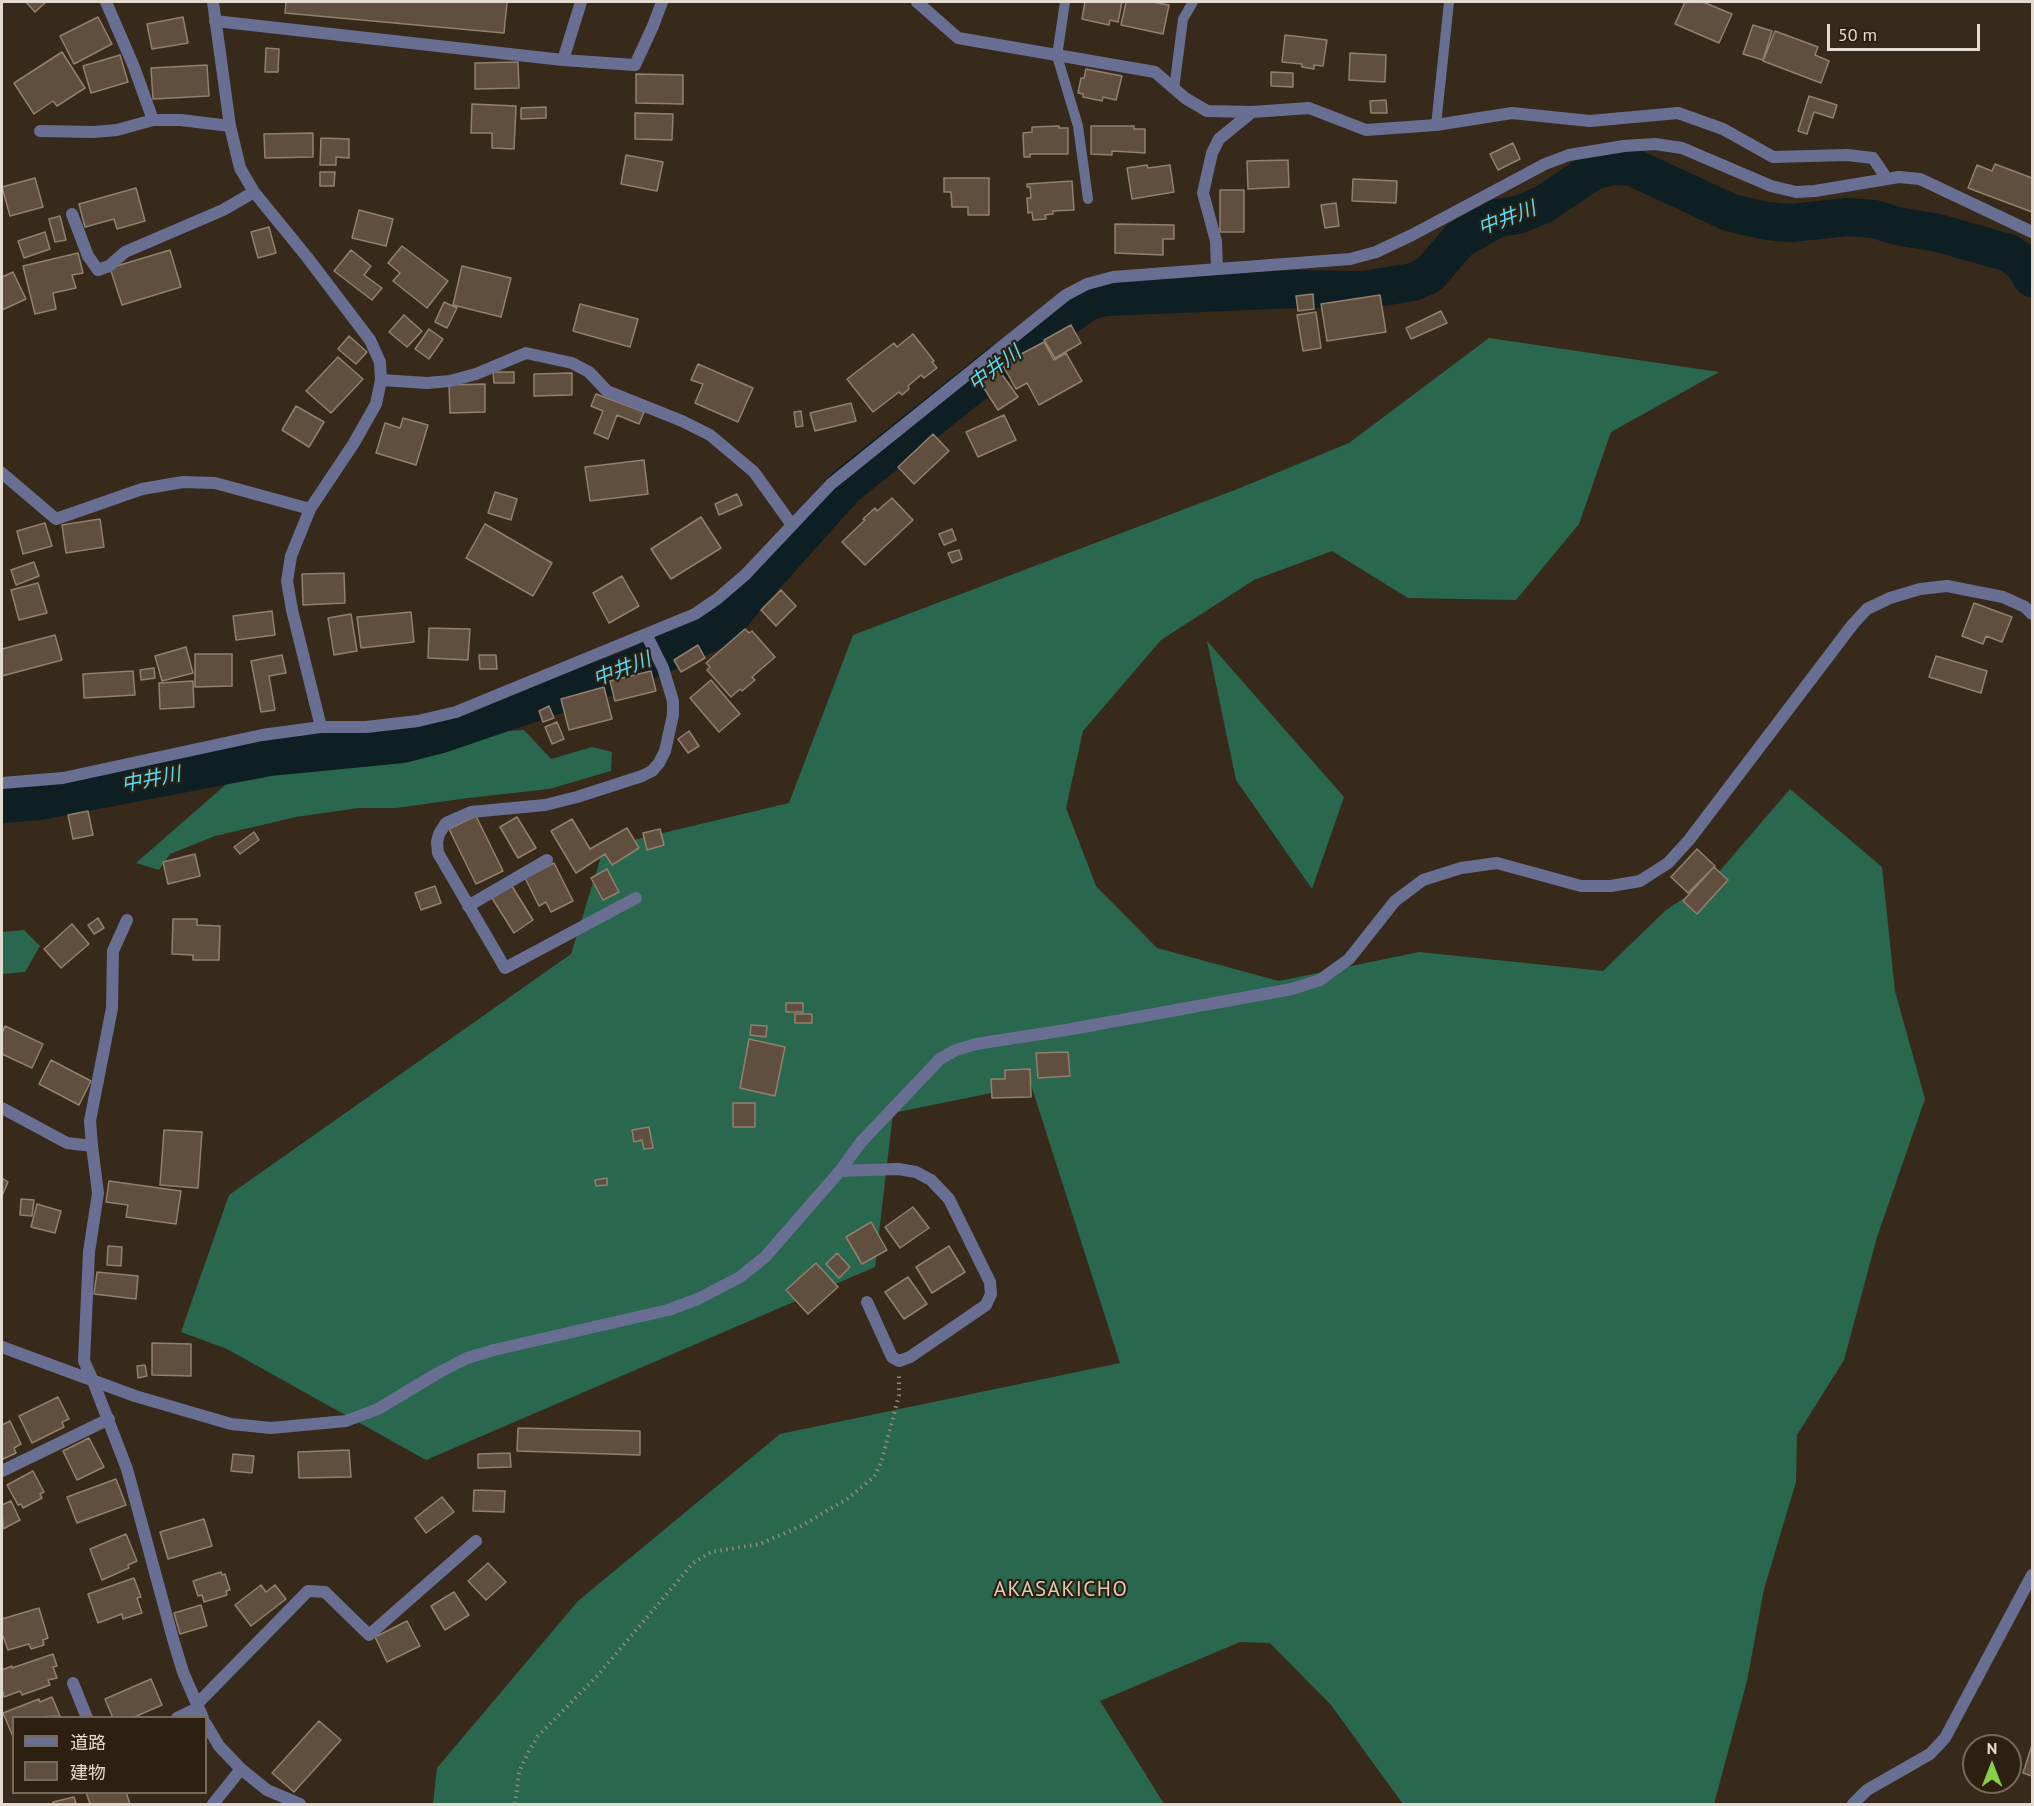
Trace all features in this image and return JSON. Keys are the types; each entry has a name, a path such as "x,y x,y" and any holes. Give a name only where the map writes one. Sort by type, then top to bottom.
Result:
{"street":[{"path":"106,2 134,67 153,120"},
{"path":"213,2 230,126 240,168 254,192 370,340 380,362 381,380 376,404 354,443 310,509 291,556 287,581 292,610 321,727"},
{"path":"563,60 581,2"},
{"path":"215,21 563,60 635,65 662,2"},
{"path":"917,2 958,38 1155,72 1185,98 1207,111 1252,112 1309,108 1366,130 1436,125 1512,113 1590,121 1678,113 1723,129 1773,157 1847,154 1873,158 1887,179"},
{"path":"1217,269 1216,241 1203,193 1212,153 1219,139 1252,112"},
{"path":"40,131 117,130 153,120 181,120 230,126"},
{"path":"2,783 63,778 234,740 321,727 366,727 418,721 456,712 649,639 717,599 745,574 831,484 1066,295 1087,284 1113,277 1350,259 1376,252 1545,164 1569,155 1624,146 1655,144 1682,148 1771,186 1796,192 1899,177 1920,179 2032,232"},
{"path":"72,214 88,256 98,270 108,266 140,244 223,210 254,192"},
{"path":"381,380 427,383 450,381 476,374 526,353 572,363 588,372 607,391 682,420 710,435 732,451 754,471 792,525"},
{"path":"2,473 56,519 142,489 183,482 214,483 310,509"},
{"path":"2,1347 135,1396 231,1424 271,1428 346,1421 378,1409 467,1358 668,1310 698,1299 740,1277 765,1257 840,1171 861,1142 940,1059 956,1050 976,1044 1292,989 1320,980 1349,959 1395,901 1423,880 1461,868 1497,863 1581,886 1611,886 1640,881 1668,863 1689,840 1852,624 1867,609 1910,592 1947,586 2003,597 2025,607 2032,614"},
{"path":"636,898 504,968 438,854 439,834 446,823 471,812 545,805 577,797 652,771 665,751 673,715 673,701 663,668 649,639"},
{"path":"468,906 547,860"},
{"path":"127,920 113,951 112,1008 90,1121 98,1193 89,1252 84,1361 127,1469 183,1672 199,1710"},
{"path":"2,1108 67,1143 92,1146"},
{"path":"840,1171 898,1169 916,1172 931,1180 949,1199 990,1282 991,1294 986,1305 910,1358 899,1361 892,1358 867,1302"},
{"path":"2,1472 109,1419"},
{"path":"182,1716 199,1710 308,1591 325,1592 369,1635 476,1542"},
{"path":"1853,1804 1867,1790 1930,1754 1945,1738 2032,1575"},
{"path":"73,1683 86,1716"},
{"path":"207,1726 219,1746 240,1769 267,1790 300,1804"},
{"path":"213,1804 240,1769"}],"lane":[{"path":"1065,2 1057,56 1078,126 1088,200"},
{"path":"1174,88 1183,19 1193,2"},
{"path":"1436,125 1449,2"}],"path":[{"path":"514,1804 519,1772 538,1736 598,1675 693,1563 711,1552 760,1544 801,1526 847,1499 874,1477 881,1463 899,1395 899,1361"}],"green space":[{"path":"1489,338 1719,372 1611,432 1579,524 1516,600 1408,598 1332,551 1254,580 1161,640 1083,731 1066,808 1096,886 1157,948 1279,981 1419,952 1603,971 1666,910 1712,880 1790,789 1882,867 1895,991 1925,1099 1877,1237 1844,1360 1797,1435 1796,1482 1764,1589 1747,1681 1714,1804 1403,1804 1331,1705 1270,1643 1240,1642 1100,1701 1164,1804 433,1804 437,1768 578,1601 780,1434 1120,1363 1031,1085 893,1113 875,1267 426,1460 227,1349 181,1332 229,1195 571,954 604,847 789,803 853,635 1240,488 1349,443"},
{"path":"1207,641 1344,797 1312,889 1236,780"},
{"path":"524,730 551,759 592,747 612,752 611,771 549,789 396,808 359,808 296,817 215,836 170,854 159,870 136,863 239,773 390,751 447,747 490,732"},
{"path":"24,930 40,946 25,972 2,974 2,932"}],"building":[{"path":"26,2 46,2 35,12"},
{"path":"286,2 507,2 504,33 285,13"},
{"path":"1085,2 1122,2 1118,22 1110,20 1109,25 1082,19"},
{"path":"1126,2 1152,2 1169,5 1163,34 1121,25"},
{"path":"1685,2 1703,2 1732,14 1719,43 1675,24"},
{"path":"98,17 112,44 74,64 60,36"},
{"path":"183,17 188,43 152,49 147,24"},
{"path":"1753,25 1772,31 1763,60 1743,54"},
{"path":"1775,31 1818,47 1815,55 1829,61 1821,83 1763,61"},
{"path":"1285,35 1327,40 1323,66 1314,65 1314,69 1302,67 1302,64 1282,62"},
{"path":"266,48 279,49 278,72 265,72"},
{"path":"62,52 85,88 57,106 53,101 34,114 14,83"},
{"path":"1350,53 1386,55 1385,82 1349,80"},
{"path":"120,55 128,82 91,93 83,66"},
{"path":"518,62 519,88 475,89 475,63"},
{"path":"207,65 209,96 153,99 151,68"},
{"path":"1086,69 1122,76 1116,100 1103,97 1102,101 1083,97 1083,94 1078,93 1081,78 1084,78"},
{"path":"1271,72 1293,73 1293,87 1271,86"},
{"path":"636,74 683,75 683,104 636,103"},
{"path":"1809,96 1837,105 1833,118 1814,112 1807,134 1798,131"},
{"path":"1386,100 1387,113 1371,113 1370,101"},
{"path":"472,104 516,106 514,149 492,148 492,133 471,133"},
{"path":"546,107 546,118 521,119 521,108"},
{"path":"635,113 673,114 672,140 635,139"},
{"path":"1059,126 1059,128 1068,128 1068,154 1030,154 1030,157 1024,157 1023,133 1032,132 1032,127"},
{"path":"1091,126 1134,126 1134,129 1145,129 1145,153 1112,151 1112,155 1091,154"},
{"path":"313,133 313,157 265,158 264,134"},
{"path":"321,138 349,139 349,158 336,157 336,165 320,165"},
{"path":"1513,143 1520,159 1498,170 1490,154"},
{"path":"626,155 663,162 657,191 621,184"},
{"path":"1288,160 1289,187 1248,189 1247,161"},
{"path":"1995,164 2032,178 2032,212 1968,188 1977,165 1992,171"},
{"path":"1147,165 1148,168 1170,165 1174,192 1132,199 1127,168"},
{"path":"320,172 335,172 334,186 320,186"},
{"path":"35,178 43,207 10,216 2,187"},
{"path":"944,178 989,178 989,215 968,215 968,207 952,207 951,192 944,192"},
{"path":"1353,179 1397,181 1396,203 1352,201"},
{"path":"1072,181 1074,210 1053,211 1053,214 1045,215 1046,219 1033,220 1032,212 1028,213 1027,198 1031,198 1030,187 1027,187 1027,184"},
{"path":"136,188 145,221 117,229 114,219 85,227 79,204"},
{"path":"1220,190 1244,190 1244,232 1220,232"},
{"path":"1336,203 1339,226 1325,228 1321,205"},
{"path":"359,210 393,219 386,246 352,238"},
{"path":"60,216 66,240 55,242 49,219"},
{"path":"1115,224 1174,225 1174,239 1163,239 1163,255 1115,253"},
{"path":"269,227 276,253 258,258 251,232"},
{"path":"45,232 50,249 24,258 18,241"},
{"path":"402,246 448,281 427,308 393,281 400,273 388,263"},
{"path":"170,250 181,287 122,305 110,268"},
{"path":"351,250 371,266 364,275 382,288 372,300 334,271"},
{"path":"78,253 83,273 72,275 76,288 53,293 56,309 35,314 23,266"},
{"path":"462,266 511,278 501,317 453,305"},
{"path":"13,272 26,299 2,310 2,277"},
{"path":"1313,294 1314,309 1298,311 1296,296"},
{"path":"1380,295 1386,332 1327,341 1321,304"},
{"path":"444,302 457,308 447,328 435,322"},
{"path":"580,304 638,319 630,347 573,331"},
{"path":"1441,311 1447,323 1411,339 1406,328"},
{"path":"1316,312 1321,348 1303,351 1297,315"},
{"path":"404,315 422,331 407,347 389,332"},
{"path":"1071,325 1081,343 1055,358 1044,340"},
{"path":"429,329 443,339 429,359 415,349"},
{"path":"913,334 937,368 924,378 921,375 908,386 909,389 902,395 899,392 873,412 847,379 894,343 897,347"},
{"path":"349,336 367,352 356,364 338,349"},
{"path":"1044,342 1054,360 1066,353 1082,381 1039,405 1027,383 1016,389 1002,364"},
{"path":"338,357 363,379 331,413 306,391"},
{"path":"698,364 753,388 738,422 695,403 703,384 691,380"},
{"path":"999,370 1018,397 998,410 980,382"},
{"path":"493,372 514,372 514,383 494,383"},
{"path":"572,373 572,395 534,396 534,374"},
{"path":"485,384 485,412 450,413 449,385"},
{"path":"596,394 644,412 639,424 617,415 608,439 594,433 603,411 591,406"},
{"path":"851,403 856,421 815,431 810,413"},
{"path":"296,406 324,422 309,447 282,430"},
{"path":"801,411 803,426 796,427 794,412"},
{"path":"1004,415 1016,440 978,457 966,432"},
{"path":"403,418 428,425 416,465 376,453 385,423 400,428"},
{"path":"933,434 949,451 914,484 898,467"},
{"path":"644,460 648,494 590,501 585,467"},
{"path":"495,492 517,499 511,520 488,513"},
{"path":"737,494 742,505 719,515 715,504"},
{"path":"892,498 913,520 865,565 842,542 875,508 877,511"},
{"path":"701,517 721,548 671,579 651,549"},
{"path":"100,519 104,547 66,553 62,525"},
{"path":"45,523 52,546 23,554 17,531"},
{"path":"485,524 552,563 533,596 466,558"},
{"path":"952,529 956,540 944,545 939,534"},
{"path":"959,550 962,559 952,563 948,553"},
{"path":"34,562 39,576 16,585 11,570"},
{"path":"344,573 345,603 303,605 302,574"},
{"path":"622,576 639,606 609,623 593,593"},
{"path":"38,583 47,613 19,620 11,590"},
{"path":"781,590 796,606 776,626 761,610"},
{"path":"1974,603 2012,617 2002,642 1986,636 1983,644 1962,636"},
{"path":"272,611 275,635 236,640 233,616"},
{"path":"411,612 414,642 361,648 357,617"},
{"path":"351,614 357,651 334,655 328,618"},
{"path":"429,628 470,629 468,660 428,658"},
{"path":"745,629 749,633 752,631 775,657 752,677 755,680 731,697 707,670 710,667 706,663"},
{"path":"55,635 62,660 2,676 2,649"},
{"path":"698,645 705,658 681,672 674,660"},
{"path":"186,647 193,673 162,681 155,656"},
{"path":"195,654 232,654 232,686 195,687"},
{"path":"282,655 286,673 269,676 275,710 261,712 251,661"},
{"path":"479,655 496,655 497,669 480,669"},
{"path":"1936,656 1987,671 1981,693 1929,677"},
{"path":"154,668 155,678 141,680 140,670"},
{"path":"133,671 135,695 84,698 83,674"},
{"path":"651,671 656,691 615,701 610,681"},
{"path":"711,680 740,714 719,732 690,698"},
{"path":"193,681 194,707 160,709 159,683"},
{"path":"604,687 612,719 569,730 561,699"},
{"path":"549,706 554,718 543,722 539,711"},
{"path":"557,722 564,739 552,744 545,727"},
{"path":"689,731 699,746 688,753 678,739"},
{"path":"88,811 93,835 73,839 68,815"},
{"path":"476,816 503,871 476,884 449,829"},
{"path":"517,817 536,848 518,858 500,827"},
{"path":"572,819 590,849 627,828 639,848 612,865 605,854 576,873 551,831"},
{"path":"660,829 664,845 647,850 643,833"},
{"path":"254,832 259,840 240,854 234,847"},
{"path":"1697,849 1715,866 1688,893 1671,877"},
{"path":"195,854 200,876 168,884 163,862"},
{"path":"554,863 573,901 551,912 546,902 539,906 525,878"},
{"path":"1714,867 1728,880 1697,914 1683,901"},
{"path":"607,869 619,892 603,900 591,878"},
{"path":"510,883 533,920 514,933 490,895"},
{"path":"435,886 441,903 421,910 415,893"},
{"path":"98,918 104,928 94,934 88,925"},
{"path":"173,919 197,919 197,925 220,926 219,960 193,960 193,955 172,954"},
{"path":"72,924 89,944 61,968 44,949"},
{"path":"786,1003 803,1003 803,1012 786,1012"},
{"path":"795,1014 812,1014 812,1023 795,1023"},
{"path":"751,1025 767,1026 766,1037 750,1035"},
{"path":"5,1026 43,1044 32,1068 2,1054 2,1033"},
{"path":"749,1039 785,1047 775,1096 740,1088"},
{"path":"1068,1052 1070,1076 1038,1078 1036,1053"},
{"path":"51,1060 91,1081 79,1105 39,1084"},
{"path":"1030,1069 1031,1097 992,1098 991,1079 1005,1079 1005,1070"},
{"path":"733,1103 755,1103 755,1127 733,1127"},
{"path":"649,1127 653,1148 644,1149 642,1140 634,1142 632,1130"},
{"path":"164,1130 202,1132 198,1188 160,1185"},
{"path":"2,1178 8,1182 2,1196"},
{"path":"607,1178 607,1185 596,1186 595,1180"},
{"path":"109,1181 181,1191 176,1224 126,1217 128,1205 106,1202"},
{"path":"21,1199 34,1200 32,1216 20,1215"},
{"path":"37,1204 61,1211 55,1233 31,1227"},
{"path":"913,1207 929,1228 900,1248 885,1227"},
{"path":"871,1222 887,1250 862,1264 846,1237"},
{"path":"108,1246 122,1247 121,1266 107,1265"},
{"path":"949,1246 965,1272 932,1293 916,1267"},
{"path":"837,1253 850,1267 839,1278 826,1264"},
{"path":"816,1263 838,1287 808,1314 786,1290"},
{"path":"97,1272 138,1276 136,1299 94,1294"},
{"path":"908,1277 927,1304 904,1319 885,1292"},
{"path":"152,1343 191,1344 191,1376 152,1375"},
{"path":"145,1365 147,1376 138,1378 137,1366"},
{"path":"58,1397 69,1419 62,1422 64,1427 32,1443 19,1416"},
{"path":"10,1421 21,1444 14,1448 16,1453 3,1459 2,1425"},
{"path":"518,1428 640,1431 640,1455 517,1451"},
{"path":"89,1438 104,1467 77,1480 63,1451"},
{"path":"349,1450 351,1477 299,1478 298,1452"},
{"path":"510,1453 511,1467 478,1468 478,1454"},
{"path":"233,1454 254,1456 252,1473 231,1471"},
{"path":"33,1471 44,1492 40,1494 42,1498 23,1508 21,1504 18,1505 7,1485"},
{"path":"116,1479 126,1505 77,1523 67,1497"},
{"path":"474,1490 505,1491 504,1512 473,1511"},
{"path":"442,1497 454,1512 426,1533 415,1518"},
{"path":"11,1501 20,1520 3,1529 2,1505"},
{"path":"204,1519 212,1546 168,1559 160,1532"},
{"path":"126,1534 137,1561 128,1565 129,1568 102,1580 90,1549"},
{"path":"488,1563 506,1582 486,1600 468,1581"},
{"path":"221,1572 222,1575 225,1574 230,1590 226,1591 227,1595 204,1602 202,1595 198,1596 193,1581"},
{"path":"134,1578 141,1597 137,1598 142,1613 123,1619 122,1614 98,1623 88,1594"},
{"path":"261,1585 266,1592 275,1585 286,1599 251,1626 235,1605"},
{"path":"454,1592 469,1615 445,1630 431,1606"},
{"path":"201,1605 207,1626 180,1634 174,1613"},
{"path":"39,1608 48,1638 43,1640 44,1645 31,1649 29,1644 8,1650 2,1636 2,1619"},
{"path":"407,1621 420,1646 387,1662 375,1637"},
{"path":"53,1654 57,1666 53,1667 57,1678 48,1680 50,1685 22,1695 20,1691 4,1697 2,1670"},
{"path":"151,1679 162,1705 137,1716 112,1716 105,1699"},
{"path":"52,1697 60,1716 12,1716 12,1734 3,1713 39,1699 40,1702"},
{"path":"319,1721 341,1740 294,1792 272,1773"},
{"path":"2032,1745 2032,1776 2023,1773"},
{"path":"87,1794 127,1794 130,1804 90,1804"},
{"path":"74,1797 76,1804 53,1804 53,1802"}],"waterway":[{"name":"中井川","path":"2,804 39,801 269,757 402,744 441,734 623,672 712,632 729,619 845,487 994,368 1087,302 1106,297 1298,289 1364,290 1413,282 1429,275 1460,239 1498,218 1518,215 1544,204 1593,171 1612,166 1632,167 1731,213 1767,221 1791,223 1848,217 1874,219 1897,226 1938,233 2009,253 2023,263 2032,278"}],"district":[{"name":"AKASAKICHO","path":"1061,1590"}]}
